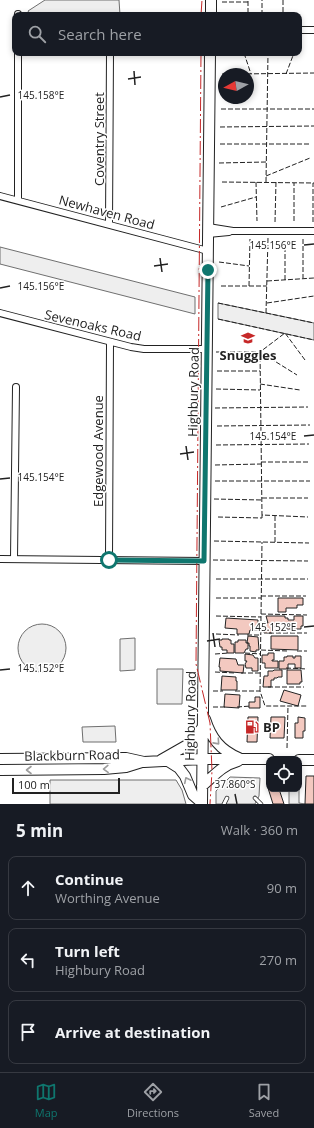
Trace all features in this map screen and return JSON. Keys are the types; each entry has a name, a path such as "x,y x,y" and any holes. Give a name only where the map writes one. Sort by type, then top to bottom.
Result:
{"main road":[{"path":"210,12 211,0"},
{"name":"Highbury Road","path":"202,803 210,56"},
{"path":"204,715 208,729 217,743 231,755 244,759"},
{"path":"164,761 189,744 203,727"},
{"name":"Blackburn Road","path":"0,759 126,758 144,762 202,759 266,759"},
{"path":"202,786 223,767 244,759"},
{"path":"302,760 314,760"},
{"path":"164,761 180,768 193,795 202,803"},
{"name":"Blackburn Road","path":"0,770 126,768 144,762"}],"street":[{"path":"302,30 314,30"},
{"path":"18,56 18,200"},
{"name":"Coventry Street","path":"109,224 110,56"},
{"name":"Newhaven Road","path":"0,196 208,251"},
{"path":"208,231 314,232"},
{"name":"Sevenoaks Road","path":"0,313 110,342 144,349 207,348"},
{"name":"Edgewood Avenue","path":"109,560 110,342"},
{"path":"14,559 16,386"},
{"path":"0,560 204,561"}],"lane":[{"path":"224,804 227,798"},
{"path":"255,798 261,804"}],"shaded area":[{"path":"45,0 119,0 120,12 28,12"},
{"path":"0,247 195,297 195,314 0,264"},
{"path":"218,303 314,323 314,340 218,319"},
{"path":"37,624 47,624 59,631 66,643 66,653 59,665 47,672 37,672 29,668 22,661 18,653 18,643 22,635 29,628"},
{"path":"135,638 135,670 120,671 120,639"},
{"path":"157,669 183,669 182,704 157,704"},
{"path":"115,726 116,742 83,742 82,727"},
{"path":"230,777 260,778 259,796 255,804 216,804 216,791"},
{"path":"50,780 176,780 182,790 186,804 50,804"},
{"path":"289,792 299,792 299,803 305,804 289,804"}],"building":[{"path":"278,598 303,598 303,605 297,605 297,608 286,608 286,612 278,612"},
{"path":"266,616 285,616 288,620 294,620 294,616 303,616 303,626 301,626 301,629 287,629 287,627 284,627 284,624 279,624 279,626 272,627 272,633 264,633 264,622 268,623"},
{"path":"226,618 258,620 258,630 250,630 249,634 237,634 237,629 225,628"},
{"path":"248,636 258,637 259,650 256,650 256,652 250,651 249,643 247,643"},
{"path":"271,636 298,636 298,650 271,649"},
{"path":"219,640 231,640 231,644 234,644 234,653 227,653 227,650 222,650"},
{"path":"238,640 246,640 246,643 248,643 248,649 246,649 244,653 235,653 235,642 238,642"},
{"path":"268,653 274,653 274,660 272,661 278,661 278,668 265,668 265,663 262,663 262,655 268,655"},
{"path":"245,654 253,655 255,658 258,658 258,671 252,671 252,668 246,668 245,664 247,661 245,661"},
{"path":"293,656 293,658 295,658 295,656 301,656 301,668 295,668 295,664 288,664 288,669 279,669 279,661 284,661 284,657"},
{"path":"220,658 236,659 238,665 244,665 243,673 220,671"},
{"path":"282,670 282,677 271,680 271,687 263,687 264,676 268,676 268,671"},
{"path":"287,670 301,670 302,682 300,682 300,684 287,684"},
{"path":"222,676 236,677 237,690 221,690"},
{"path":"284,690 301,695 298,706 280,701"},
{"path":"225,694 240,695 239,708 224,707"},
{"path":"255,697 260,697 260,708 249,708 249,702 255,702"},
{"path":"248,717 258,717 257,742 247,742"},
{"path":"271,717 285,717 284,738 270,738"},
{"path":"298,717 305,718 305,731 303,731 303,738 295,738 295,723 298,723"},
{"path":"306,776 314,776 314,804 305,804"},
{"path":"269,792 280,792 284,804 273,804"}],"fence":[{"path":"262,0 262,12"},
{"path":"283,0 283,12"},
{"path":"248,1 248,12"},
{"path":"222,2 248,2"},
{"path":"245,56 249,68"},
{"path":"266,182 268,56"},
{"path":"286,74 293,56"},
{"path":"254,74 314,73"},
{"path":"221,109 314,109"},
{"path":"220,127 314,126"},
{"path":"220,144 310,144"},
{"path":"266,176 310,158"},
{"path":"219,163 266,162"},
{"path":"222,182 314,183"},
{"path":"256,182 257,221"},
{"path":"275,222 276,182"},
{"path":"294,183 294,221"},
{"path":"313,183 313,222"},
{"path":"221,207 256,197"},
{"path":"266,313 268,238"},
{"path":"285,238 285,280"},
{"path":"249,286 250,239"},
{"path":"303,239 303,278"},
{"path":"219,262 249,266"},
{"path":"267,281 314,278"},
{"path":"221,286 267,286"},
{"path":"267,303 314,296"},
{"path":"218,303 314,323"},
{"path":"218,319 314,340"},
{"path":"305,360 285,333 260,352 262,515 308,517"},
{"path":"216,352 260,352 297,375"},
{"path":"217,371 260,371"},
{"path":"260,384 300,390"},
{"path":"216,389 260,390"},
{"path":"215,408 308,407"},
{"path":"217,426 310,425"},
{"path":"216,445 309,444"},
{"path":"261,462 309,462"},
{"path":"215,465 261,464"},
{"path":"215,481 310,481"},
{"path":"262,498 308,498"},
{"path":"214,499 262,500"},
{"path":"218,517 262,518 262,515"},
{"path":"275,516 275,542"},
{"path":"214,541 309,543"},
{"path":"260,691 262,542"},
{"path":"213,560 308,561"},
{"path":"216,579 308,579"},
{"path":"261,596 306,596"},
{"path":"216,598 261,598"},
{"path":"261,614 307,615"},
{"path":"216,616 261,617"},
{"path":"269,633 307,633"},
{"path":"216,634 239,635"},
{"path":"247,635 261,635"},
{"path":"261,650 287,651"},
{"path":"297,651 307,651"},
{"path":"215,654 229,653"},
{"path":"245,653 261,654"},
{"path":"286,668 307,669"},
{"path":"215,672 235,673"},
{"path":"241,673 260,673"},
{"path":"268,687 304,687"},
{"path":"213,691 223,691"},
{"path":"235,691 260,691 265,706 307,706"},
{"path":"237,707 251,706"},
{"path":"287,748 288,706"},
{"path":"213,707 227,707"}],"power":[{"path":"201,12 202,0"},
{"path":"201,56 196,664 210,723 212,771 210,804"}],"place":[{"name":"Snuggles","path":"248,338"},
{"name":"BP","path":"252,727"}],"route":[{"path":"109,560 204,561 208,270"}]}
